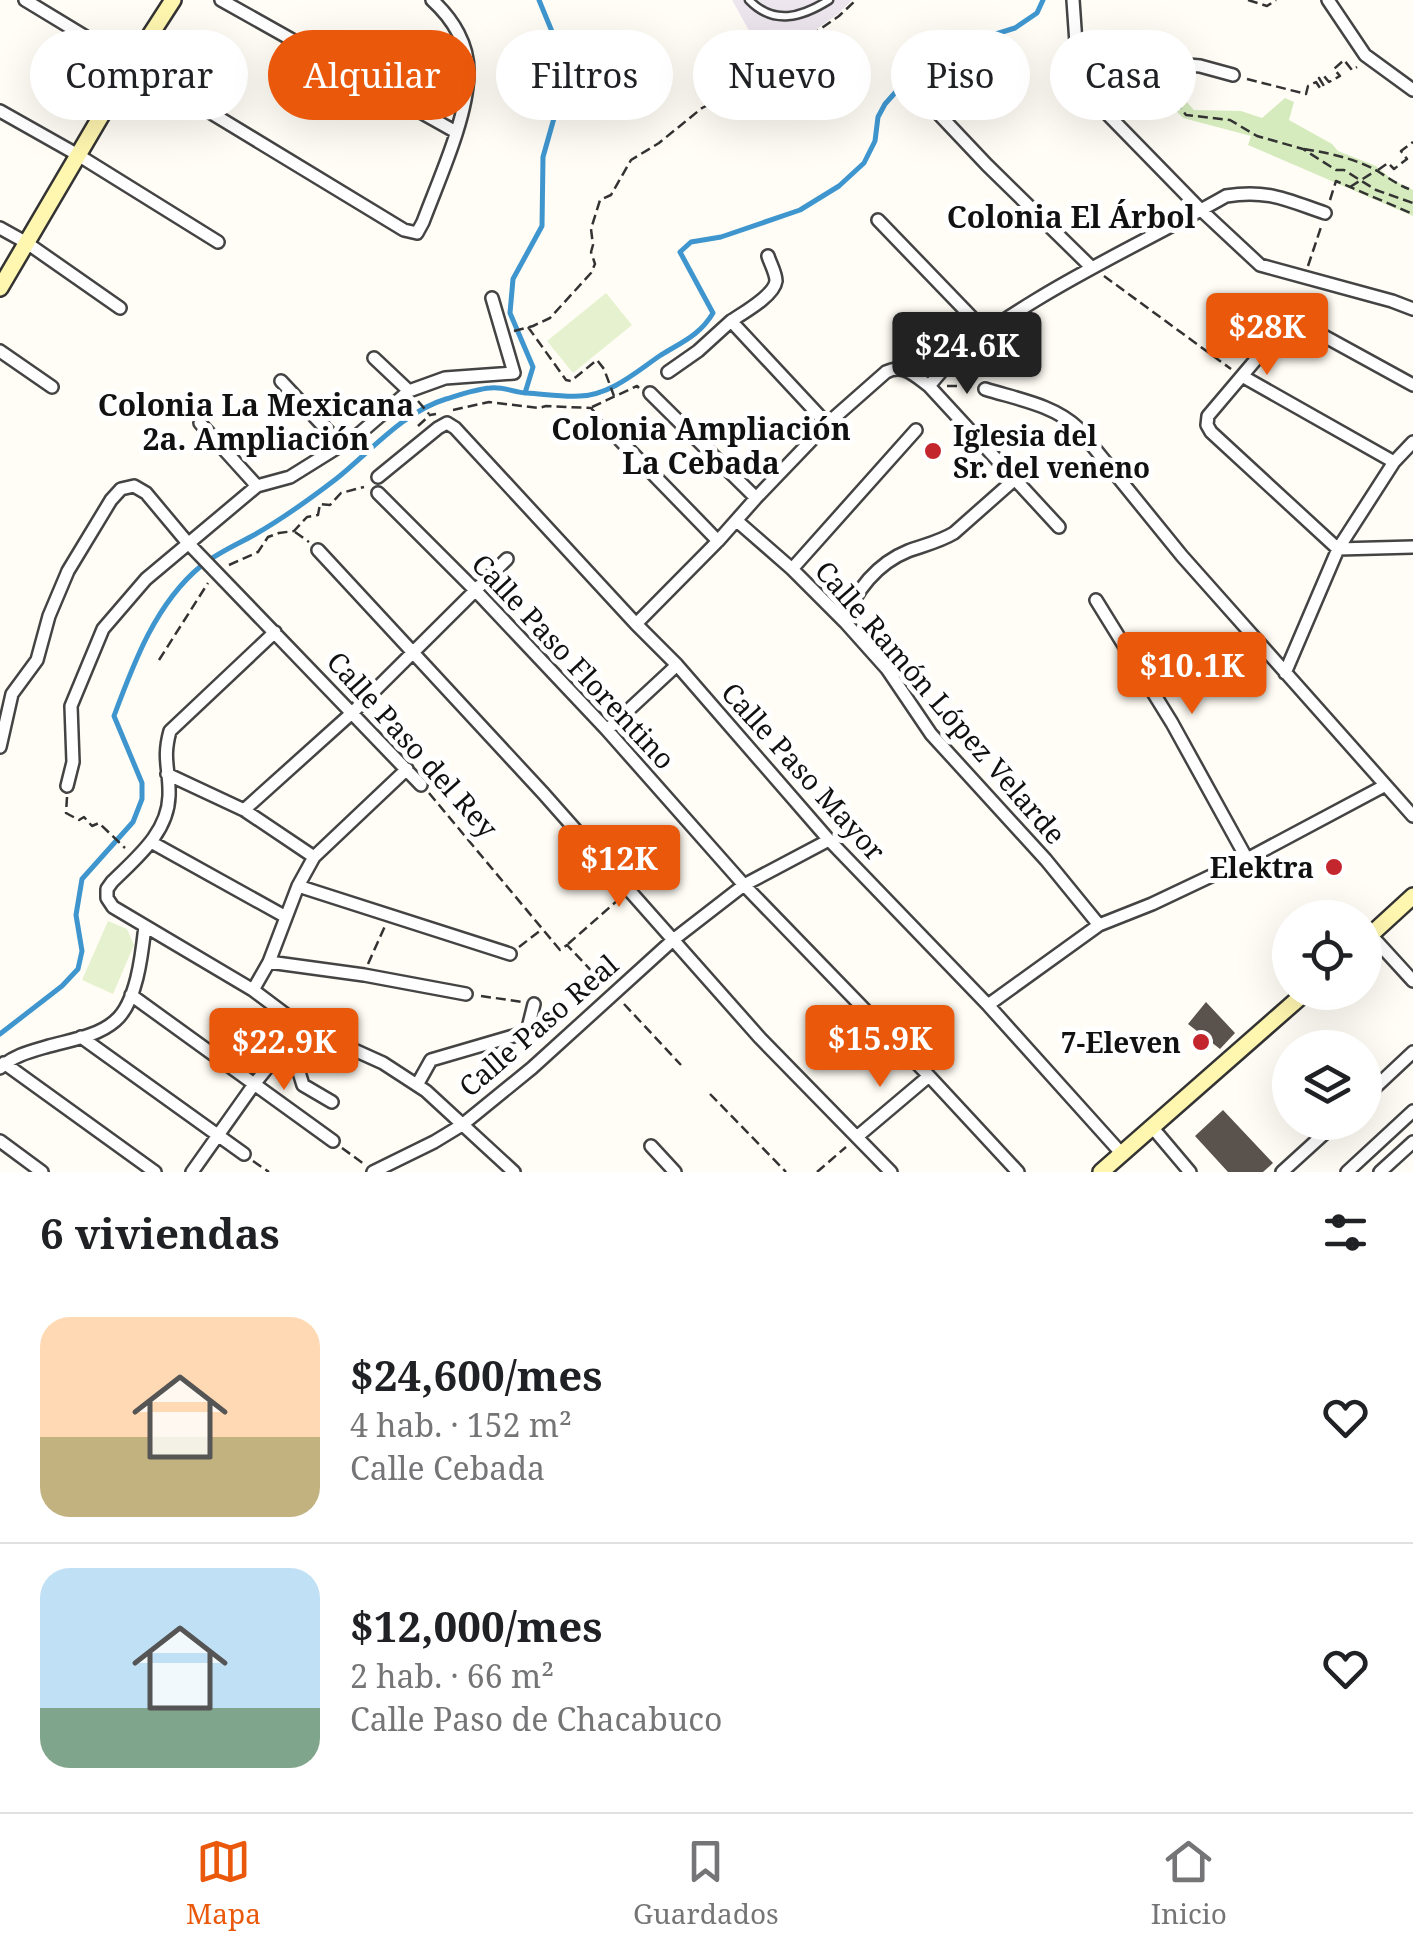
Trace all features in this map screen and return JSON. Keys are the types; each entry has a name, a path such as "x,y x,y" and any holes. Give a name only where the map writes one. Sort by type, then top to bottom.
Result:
{"street":[{"path":"25,0 73,30"},
{"path":"153,30 173,0"},
{"path":"220,0 456,132"},
{"path":"221,120 404,230 416,232 424,222 456,132 468,70 461,38 448,14 432,0"},
{"path":"1073,0 1075,30"},
{"path":"1328,0 1368,57 1413,90"},
{"path":"1196,66 1233,75"},
{"path":"0,111 218,242"},
{"path":"0,288 99,120"},
{"path":"945,120 1091,266"},
{"path":"1113,120 1260,265 1413,309"},
{"path":"929,386 985,331 1091,266 1226,196 1266,193 1325,213"},
{"path":"878,220 985,331"},
{"path":"0,228 120,308"},
{"path":"668,372 773,288 776,279 768,256"},
{"path":"68,786 73,762 71,706 103,629 146,579 191,546 257,486 290,476 359,434 409,391 445,378 514,373 492,298"},
{"path":"1413,385 1291,318 1208,416 1207,425 1338,549 1413,547"},
{"path":"731,321 827,424"},
{"path":"0,352 52,387"},
{"path":"374,358 409,391"},
{"path":"636,624 827,424 893,368 906,369 929,386 1059,527"},
{"path":"1242,376 1394,462"},
{"path":"281,380 341,445"},
{"path":"985,389 1066,416 1182,556 1413,816"},
{"path":"650,393 756,498"},
{"path":"200,423 257,486"},
{"name":"Calle Paso Mayor","path":"378,477 438,428 447,423 455,428 677,665 829,840 988,1005 1122,1154"},
{"path":"792,569 916,430"},
{"path":"613,433 718,542"},
{"path":"1285,673 1338,549 1394,462 1413,442"},
{"path":"845,622 860,590 889,561 954,533 1015,479"},
{"name":"Calle Paso del Rey","path":"0,748 12,694 37,660 49,616 68,571 111,500 121,489 134,486 146,493 214,574 421,785"},
{"name":"Calle Paso Florentino","path":"378,494 475,590 607,730 744,885 1018,1172"},
{"name":"Calle Ramón López Velarde","path":"737,520 845,622 886,669 931,734 1046,860 1099,925"},
{"path":"318,550 630,890 760,1038 891,1172"},
{"path":"244,810 353,712 507,559"},
{"path":"1096,600 1172,722 1247,859"},
{"path":"275,632 170,731 165,752 170,798 161,826 106,889 108,898 113,907 253,990 301,1026 384,1063 417,1085 514,1172"},
{"path":"607,730 677,665"},
{"path":"253,990 314,857 407,769"},
{"path":"166,774 244,810 314,857"},
{"path":"988,1005 1099,925 1247,859 1384,786"},
{"name":"Calle Paso Real","path":"373,1172 462,1125 532,1068 672,940 744,885 829,840"},
{"path":"151,842 286,917"},
{"path":"298,886 510,954"},
{"path":"1382,925 1413,896"},
{"path":"145,926 132,995 118,1020 104,1029 22,1054 2,1065 155,1172"},
{"path":"1382,951 1413,981"},
{"path":"269,962 364,974 466,994"},
{"path":"132,995 333,1141"},
{"path":"417,1085 431,1060 527,1032 534,1004"},
{"path":"1101,1172 1285,1010"},
{"path":"192,1172 301,1026"},
{"path":"80,1037 244,1154"},
{"path":"289,1040 303,1085 332,1102"},
{"path":"1382,1080 1413,1052"},
{"path":"858,1136 929,1076"},
{"path":"1354,1170 1413,1111"},
{"path":"1152,1127 1190,1172"},
{"path":"1282,1172 1317,1140"},
{"path":"0,1142 42,1172"},
{"path":"1380,1172 1413,1142"},
{"path":"650,1146 676,1172"}],"lane":[{"path":"749,0 758,9 780,17 808,14 829,0"}],"path":[{"path":"513,332 550,318 591,272 596,264 591,252 591,229 600,200 610,195 631,160 702,108 760,82 765,70 780,57 856,0"},
{"path":"1248,0 1266,6 1276,0"},
{"path":"1233,75 1306,94 1308,86 1316,82 1320,88 1324,86 1319,78 1324,76 1329,82 1340,76 1334,69 1344,60 1352,70 1368,57"},
{"path":"1196,116 1230,120 1257,136 1339,155 1377,170 1409,190"},
{"path":"1350,187 1388,163 1394,169 1408,158 1401,151 1413,142"},
{"path":"1303,149 1376,190 1413,203"},
{"path":"1291,318 1310,277 1336,181 1413,214"},
{"path":"1091,266 1242,376"},
{"path":"528,327 566,380 570,381 597,360 614,396"},
{"path":"929,386 969,385"},
{"path":"591,408 637,386 650,393"},
{"path":"409,391 430,415"},
{"path":"294,532 318,550"},
{"path":"159,660 214,574"},
{"name":"Calle Paso del Rey","path":"421,785 560,950 566,945 681,1065"},
{"path":"66,813 78,820 84,818 92,826 99,823 124,846"},
{"path":"566,945 630,890"},
{"path":"364,974 390,916"},
{"path":"510,954 542,930"},
{"path":"466,994 534,1004"},
{"path":"527,1032 560,1016 578,1026"},
{"path":"710,1094 786,1172"},
{"path":"817,1172 858,1136"},
{"path":"333,1141 373,1172"},
{"path":"244,1154 268,1172"}],"shaded area":[{"path":"732,0 852,0 815,30 749,30"}],"green space":[{"path":"1285,98 1294,102 1289,120 1413,190 1413,216 1248,145 1251,136 1191,120 1196,120 1196,110 1241,111 1262,118"},
{"path":"606,293 632,325 573,373 547,341"},
{"path":"108,921 127,929 134,945 113,994 82,980"}],"building":[{"path":"1206,1002 1235,1033 1220,1049 1188,1024"},
{"path":"1223,1110 1273,1163 1263,1172 1228,1172 1195,1136"}],"waterway":[{"path":"525,393 533,367 510,313 513,279 542,226 543,157 558,104 553,34 539,0"},
{"path":"0,1034 78,969 82,951 76,915 82,879 133,822 142,799 142,783 114,716 148,635 185,581 214,557 306,501 401,423 430,405 495,388 560,396 591,395 623,381 690,337 713,313 680,252 691,242 721,237 800,210 839,186 864,163 885,104 935,48 956,36 983,38 1015,28 1037,13 1043,0"}],"place":[{"name":"Iglesia del Sr. del veneno","path":"933,451"},
{"name":"Elektra","path":"1334,867"},
{"name":"7-Eleven","path":"1201,1042"}],"district":[{"name":"Colonia El Árbol","path":"1071,216"},
{"name":"Colonia La Mexicana 2a. Ampliación","path":"256,421"},
{"name":"Colonia Ampliación La Cebada","path":"701,445"}]}
